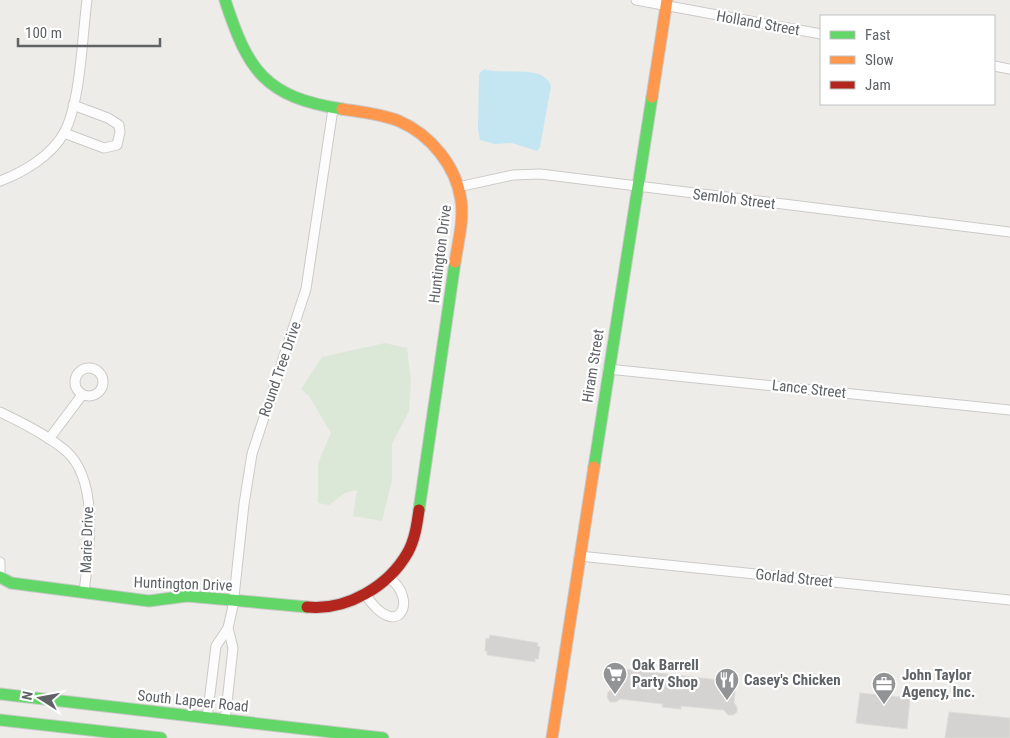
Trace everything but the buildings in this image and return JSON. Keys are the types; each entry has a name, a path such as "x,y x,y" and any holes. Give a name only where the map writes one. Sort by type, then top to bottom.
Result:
{"street":[{"path":"0,181 35,164 64,133 73,105 87,0"},
{"name":"Huntington Drive","path":"0,562 0,576 11,583 149,600 187,596 317,608 335,606 365,594 388,577 408,552 417,524 460,227 461,200 458,187 451,167 442,155 411,128 388,117 333,109 304,102 282,92 263,78 247,58 225,0"},
{"name":"Holland Street","path":"636,0 666,3 820,34"},
{"name":"Hiram Street","path":"552,738 666,3"},
{"path":"995,66 1010,69"},
{"path":"64,133 104,148 118,144 119,125 108,118 73,105"},
{"name":"Round Tree Drive","path":"207,718 216,646 228,628 234,600 244,504 252,454 306,289 333,109"},
{"name":"Semloh Street","path":"458,187 513,175 540,174 1010,232"},
{"name":"Lance Street","path":"608,369 1010,410"},
{"path":"49,439 82,395"},
{"name":"Marie Drive","path":"0,412 27,425 68,452 79,468 88,490 90,521 84,592"},
{"name":"Gorlad Street","path":"579,556 1010,600"},
{"path":"365,594 382,615 393,617 401,613 404,609 404,598 398,586 388,577"},
{"name":"Round Tree Drive","path":"225,720 233,648 228,628"},
{"name":"South Lapeer Road","path":"0,694 348,736 383,738"},
{"path":"0,720 160,738"}],"green space":[{"path":"385,343 407,348 411,381 409,411 392,444 392,480 382,521 353,516 357,490 345,493 329,505 318,503 318,463 331,433 309,396 301,389 322,357"}],"water":[{"path":"484,69 532,72 547,79 551,86 540,147 537,151 512,143 495,144 480,140 478,130 479,74"}],"traffic: fast":[{"path":"225,0 242,45 252,63 263,77 277,88 294,97 342,109"},
{"path":"594,467 652,97"},
{"path":"419,510 455,262"},
{"path":"0,577 11,583 149,601 187,596 307,607"},
{"path":"0,694 383,738"},
{"path":"0,720 161,738"}],"traffic: slow":[{"path":"652,97 667,0"},
{"path":"342,109 378,115 399,121 421,134 440,153 454,175 461,200 461,223 455,262"},
{"path":"552,738 594,467"}],"traffic: jam":[{"path":"307,607 337,605 352,600 365,594 390,576 408,552 419,510"}],"place":[{"name":"Oak Barrell Party Shop","path":"615,695"},
{"name":"Casey's Chicken","path":"727,701"},
{"name":"John Taylor Agency, Inc.","path":"884,705"}]}
